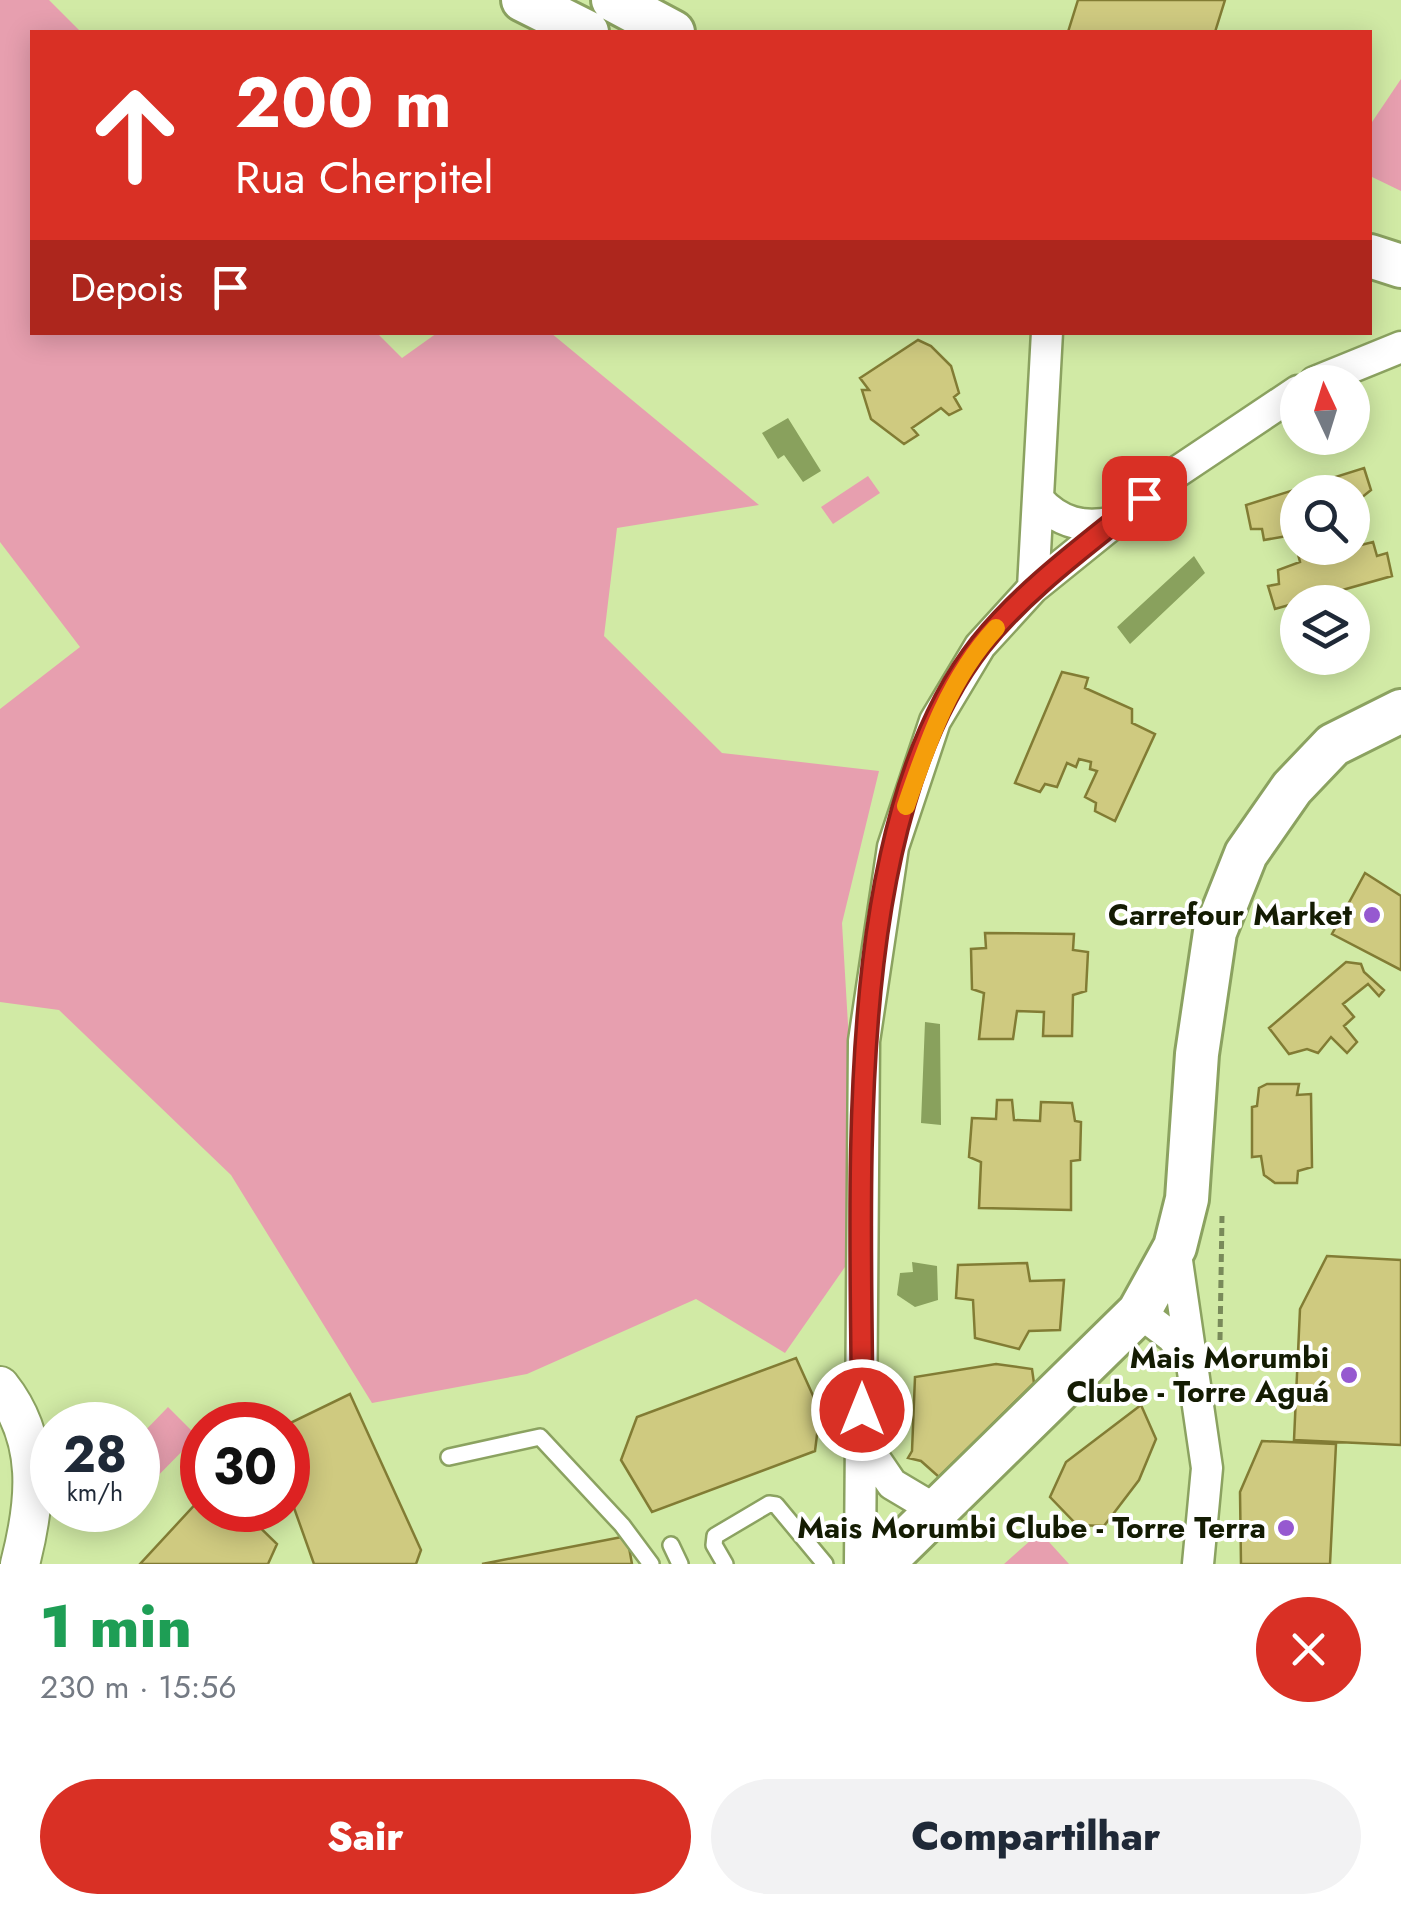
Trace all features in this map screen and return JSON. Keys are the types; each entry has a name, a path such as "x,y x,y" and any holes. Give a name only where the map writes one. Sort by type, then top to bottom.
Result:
{"main road":[{"path":"523,0 582,30"},
{"path":"613,0 669,30"},
{"path":"1372,257 1401,266"},
{"path":"882,1564 934,1509 1053,1401 1139,1312 1175,1247 1187,1200 1197,1054 1216,932 1246,854 1292,788 1333,745 1401,711"}],"street":[{"path":"1033,588 1047,335"},
{"path":"1357,365 1401,347"},
{"path":"860,1564 864,1041 892,846 934,721 980,646 1033,588 1174,474 1280,403"},
{"path":"1038,498 1066,520 1098,526 1114,522"},
{"path":"1175,1247 1207,1468 1198,1564"},
{"path":"1139,1312 1172,1338 1195,1366"},
{"path":"0,1386 26,1426 32,1465 35,1506 20,1564"},
{"path":"862,1440 892,1484 934,1509"}],"lane":[{"path":"449,1457 540,1437 622,1525 652,1564"},
{"path":"725,1564 714,1545 716,1536 769,1504 776,1505 825,1564"},
{"path":"672,1545 680,1564"}],"path":[{"path":"1220,1294 1222,1214"}],"shaded area":[{"path":"0,0 49,0 79,30 30,30 30,335 379,335 402,358 434,335 553,335 759,505 617,528 604,636 722,753 879,771 842,923 861,1244 785,1353 696,1299 527,1374 372,1403 231,1175 59,1010 0,1002 0,709 80,647 0,542"},
{"path":"1401,79 1401,191 1372,177 1372,122"},
{"path":"788,418 821,471 803,482 784,455 778,459 762,433"},
{"path":"868,476 880,493 833,524 821,507"},
{"path":"1194,556 1205,573 1130,644 1117,627"},
{"path":"925,1022 940,1024 941,1125 921,1123"},
{"path":"912,1262 937,1266 938,1300 915,1307 897,1295 900,1273 913,1272"},
{"path":"168,1407 180,1419 180,1453 160,1474 160,1415"},
{"path":"1040,1532 1069,1564 1004,1564"}],"building":[{"path":"1078,0 1225,0 1216,30 1069,30"},
{"path":"918,340 931,346 951,366 959,393 954,397 961,409 949,415 941,408 912,428 918,435 904,444 871,419 862,390 869,390 860,378"},
{"path":"1364,468 1366,475 1342,475"},
{"path":"1280,494 1280,537 1264,540 1262,529 1251,529 1246,505"},
{"path":"1373,542 1377,556 1387,553 1392,576 1360,585 1280,585 1280,608 1275,609 1268,586 1279,584 1278,570 1292,565 1370,565"},
{"path":"1062,672 1088,678 1085,688 1132,709 1132,723 1155,734 1115,821 1095,811 1096,803 1085,797 1097,771 1090,769 1091,762 1079,759 1076,767 1067,763 1057,787 1045,784 1040,792 1015,783"},
{"name":"Carrefour Market","path":"1365,873 1401,896 1401,970 1332,934"},
{"path":"985,933 1074,934 1073,950 1088,952 1086,991 1073,995 1072,1036 1043,1036 1044,1012 1017,1011 1013,1039 979,1039 984,993 972,989 971,949 986,948"},
{"path":"1346,962 1361,964 1364,972 1384,990 1379,996 1368,984 1343,1004 1354,1017 1344,1026 1357,1042 1347,1053 1331,1037 1318,1053 1307,1049 1289,1054 1269,1028"},
{"path":"1267,1084 1299,1084 1297,1095 1311,1094 1312,1167 1298,1171 1297,1183 1275,1183 1264,1175 1261,1156 1252,1157 1252,1107 1257,1106 1259,1088"},
{"path":"997,1100 1012,1100 1014,1120 1040,1121 1041,1102 1072,1103 1075,1121 1081,1122 1080,1160 1071,1161 1071,1210 979,1208 981,1162 969,1157 972,1118 996,1119"},
{"name":"Mais Morumbi Clube - Torre Aguá","path":"1327,1256 1401,1260 1401,1445 1294,1440 1300,1309"},
{"path":"1027,1263 1030,1281 1064,1280 1060,1330 1029,1331 1019,1349 975,1338 973,1300 956,1298 958,1265"},
{"path":"796,1358 820,1411 815,1451 652,1512 621,1460 637,1417"},
{"path":"996,1364 1032,1369 1034,1383 939,1477 921,1461 908,1458 912,1451 915,1377"},
{"path":"350,1394 421,1550 416,1564 314,1564 303,1532 310,1532 310,1413"},
{"path":"1141,1405 1156,1439 1139,1480 1104,1526 1077,1525 1050,1497 1066,1462"},
{"name":"Mais Morumbi Clube - Torre Terra","path":"1262,1441 1336,1444 1330,1564 1241,1564 1240,1492"},
{"path":"180,1521 180,1532 265,1532 277,1544 268,1564 140,1564"},
{"path":"627,1536 632,1564 482,1564"}],"slow traffic":[{"path":"906,806 934,721 980,646 996,628"}],"place":[{"name":"Carrefour Market","path":"1372,915"},
{"name":"Mais Morumbi Clube - Torre Aguá","path":"1349,1375"},
{"name":"Mais Morumbi Clube - Torre Terra","path":"1286,1528"}],"route":[{"path":"862,1410 864,1041 892,846 934,721 980,646 1033,588 1144,498"}]}
